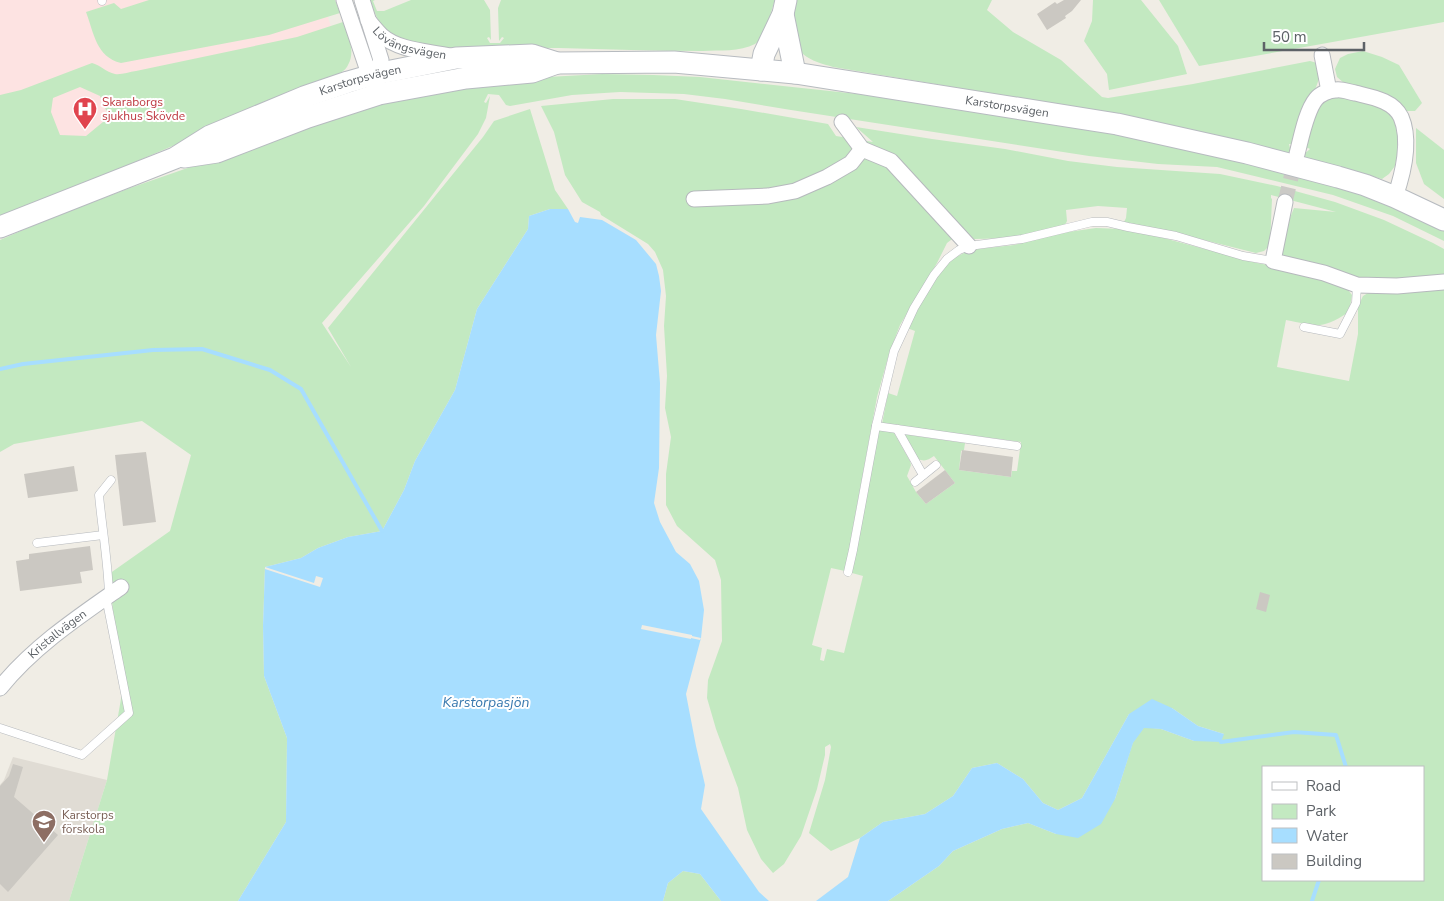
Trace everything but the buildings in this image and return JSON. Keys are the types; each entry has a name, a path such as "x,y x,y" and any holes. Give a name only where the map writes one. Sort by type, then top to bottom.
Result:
{"main road":[{"path":"760,70 764,54 784,7"},
{"path":"784,7 795,73"},
{"name":"Karstorpsvägen","path":"0,227 175,158 217,152 308,117 378,84 456,58 532,55 557,63 674,62 795,73 1116,124 1246,153 1338,177 1395,196 1444,220"},
{"name":"Karstorpsvägen","path":"378,84 532,72 557,63"}],"street":[{"name":"Lövängsvägen","path":"344,0 366,65 378,84"},
{"name":"Lövängsvägen","path":"362,0 381,60 378,84"},
{"name":"Lövängsvägen","path":"368,20 382,36 397,44 420,51 456,58"},
{"path":"1322,55 1329,91"},
{"path":"1297,154 1310,108 1320,95 1329,91 1344,90 1386,102 1398,112 1404,126 1405,151 1403,169 1395,196"},
{"path":"842,122 862,148 891,161 969,246"},
{"path":"694,199 768,196 795,191 827,177 852,163 862,148"},
{"path":"1285,202 1273,261 1324,273 1357,285 1397,286 1444,282"},
{"name":"Kristallvägen","path":"0,688 30,656 112,593"}],"lane":[{"path":"848,572 854,550 876,426 894,351 914,308 934,275 947,259 959,250 969,246 1022,239 1085,224 1106,222 1176,236 1243,256 1273,261"},
{"path":"1304,328 1340,334 1356,302 1357,285"},
{"path":"876,426 1017,446"},
{"path":"897,429 923,475"},
{"path":"915,482 936,465"},
{"path":"0,728 82,755 129,713 103,536 99,495 111,480"},
{"path":"36,543 103,536"}],"shaded area":[{"name":"Skaraborgs sjukhus Skövde","path":"0,0 323,0 341,61 0,199"},
{"name":"Karstorps förskola","path":"13,757 107,780 69,901 0,901 0,785 4,780"}],"green space":[{"path":"149,0 335,0 340,13 269,35 121,63 113,60 101,50 97,43 86,12 114,3 121,9"},
{"path":"370,0 375,0 373,1 377,11 384,11 411,0 484,0 490,10 491,40 489,37 487,38 490,43 500,43 504,38 502,37 499,41 498,8 501,0 775,0 765,30 759,41 755,44 736,49 703,51 559,48 474,50 440,48 406,42 390,34 378,20"},
{"path":"795,0 992,0 987,10 1013,32 1061,60 1102,97 1108,98 1193,84 1310,61 1317,63 1320,76 1293,151 1291,144 1289,144 1291,152 1303,155 1310,149 1302,151 1320,100 1336,96 1384,108 1393,115 1398,137 1395,166 1382,179 1336,166 983,92 833,67 810,59 800,50 794,28"},
{"path":"1093,0 1141,0 1178,46 1187,74 1109,90 1107,74 1084,41 1092,21"},
{"path":"1159,0 1444,0 1444,22 1199,66"},
{"path":"343,22 351,49 347,67 336,76 86,183 0,216 0,95 21,90 92,63 112,73 120,74 297,37","holes":["80,87 100,96 109,117 86,136 60,135 51,112 53,98"]},
{"path":"1363,51 1399,65 1422,103 1415,111 1404,111 1366,90 1344,83 1337,77 1335,69 1340,58"},
{"path":"602,74 700,77 914,100 1112,133 1271,169 1355,192 1411,213 1444,230 1444,241 1393,216 1333,195 1217,167 1158,164 1089,156 684,94 620,92 572,95 510,106 506,105 499,95 488,94 484,102 486,103 490,96 486,118 478,134 424,206 322,323 351,367 328,328 494,121 530,109 555,190 568,209 550,209 529,216 528,229 477,309 455,390 415,461 404,490 382,531 348,537 318,548 301,558 265,567 264,676 287,738 286,822 238,901 69,901 107,780 122,693 109,574 170,531 191,455 142,421 14,444 0,452 0,240 53,217 130,188 370,107 435,90 529,78"},
{"path":"613,99 675,99 828,124 836,136 873,142 856,127 1005,149 1068,161 1117,167 1220,174 1277,186 1335,202 1384,220 1444,249 1444,278 1366,283 1286,260 1281,254 1279,245 1294,208 1336,212 1271,195 1270,245 1264,251 1256,253 1124,222 1127,208 1098,206 1066,210 1067,221 1065,225 1020,236 974,239 964,230 947,243 900,325 889,354 877,397 845,571 831,568 812,645 822,648 820,660 824,661 827,649 844,653 863,576 852,573 877,429 893,431 910,461 911,465 907,476 916,492 926,504 955,483 934,456 926,460 918,459 903,434 965,443 964,450 961,451 959,470 1011,477 1012,471 1017,471 1021,442 882,424 888,393 897,396 915,331 907,328 932,284 950,260 970,250 1014,245 1068,232 1096,228 1122,229 1156,236 1257,263 1315,274 1344,285 1352,295 1349,312 1332,322 1319,325 1286,320 1277,367 1349,381 1358,334 1358,306 1363,296 1368,293 1444,287 1444,901 888,901 939,866 953,851 1002,829 1028,823 1056,834 1115,799 1133,742 1144,727 1161,729 1194,741 1224,734 1198,726 1172,708 1129,714 1082,798 1058,810 1043,803 1023,779 997,763 972,768 953,796 925,814 883,822 860,838 831,851 809,833 825,780 830,744 825,747 817,789 801,836 784,864 773,873 761,859 747,830 738,788 716,729 707,698 708,680 722,641 721,580 715,560 677,526 666,505 666,474 671,437 665,408 667,376 664,326 666,296 663,270 655,252 648,244 582,202 565,175 554,132 541,106"},
{"path":"1416,128 1444,150 1444,199 1424,184 1416,163"},
{"path":"683,871 700,874 721,901 663,901 668,883"}],"water":[{"name":"Karstorpasjön","path":"550,209 568,209 575,222 578,223 580,217 602,220 636,240 656,264 661,291 656,335 660,383 659,468 654,503 660,522 676,552 690,564 699,581 704,610 701,638 686,694 705,785 701,809 759,892 769,901 721,901 700,874 683,871 668,883 663,901 238,901 286,822 287,738 264,676 265,567 301,558 318,548 348,537 382,531 404,490 415,461 455,390 477,309 528,229 529,216"},
{"path":"1152,699 1172,708 1198,726 1224,734 1221,742 1194,741 1161,729 1144,728 1133,743 1115,799 1101,824 1078,838 1056,834 1028,823 1002,829 953,851 939,866 888,901 816,901 848,877 860,838 883,822 925,814 953,796 972,768 997,763 1023,779 1043,803 1058,810 1082,798 1129,714"}],"pier":[{"path":"265,567 314,583 316,576 323,578 320,587 265,569"},
{"path":"642,625 701,638 700,640 691,639 641,629"}],"waterway":[{"path":"0,369 23,364 153,350 202,349 270,370 301,389 382,531"},
{"path":"1221,742 1294,732 1336,735 1346,766"},
{"path":"1312,901 1319,881"}],"tunnel":[{"path":"1285,202 1296,157"}],"place":[{"name":"Skaraborgs sjukhus Skövde","path":"85,130"},
{"name":"Karstorps förskola","path":"44,843"}]}
